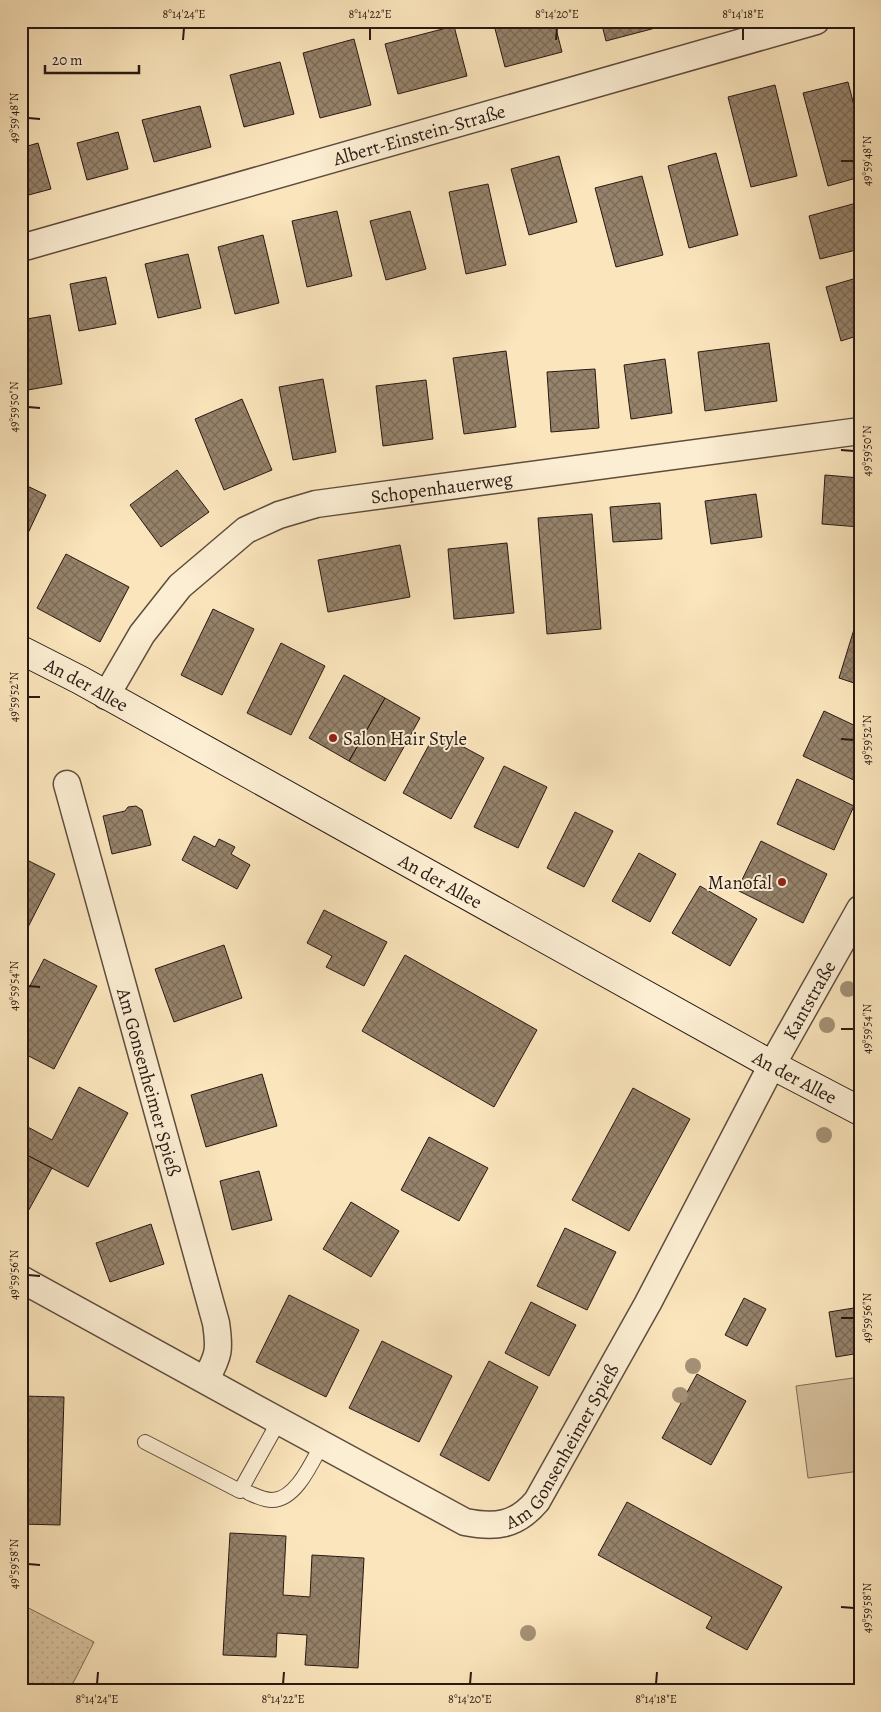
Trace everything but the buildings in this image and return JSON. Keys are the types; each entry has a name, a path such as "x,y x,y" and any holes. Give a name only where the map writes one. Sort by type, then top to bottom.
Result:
{"main road":[{"name":"An der Allee","path":"21,650 80,680 772,1065 860,1111"}],"street":[{"name":"Albert-Einstein-Straße","path":"21,248 816,21"},
{"name":"Schopenhauerweg","path":"106,696 142,634 180,586 246,530 279,515 316,504 860,431"},
{"name":"Am Gonsenheimer Spieß","path":"67,784 216,1323 219,1343 216,1360 206,1379"},
{"name":"Kantstraße","path":"772,1065 860,909"},
{"name":"Am Gonsenheimer Spieß","path":"21,1279 465,1522 484,1526 511,1522 529,1510 537,1501 648,1303 772,1065"}],"lane":[{"path":"145,1442 240,1490 279,1421"},
{"path":"249,1493 272,1500 285,1496 297,1486 322,1444"}],"shaded area":[{"path":"860,1377 860,1471 808,1478 796,1386"},
{"path":"21,1604 94,1642 69,1691 21,1691"}],"place":[{"name":"Salon Hair Style","path":"333,738"},
{"name":"Manofal","path":"782,882"}]}
